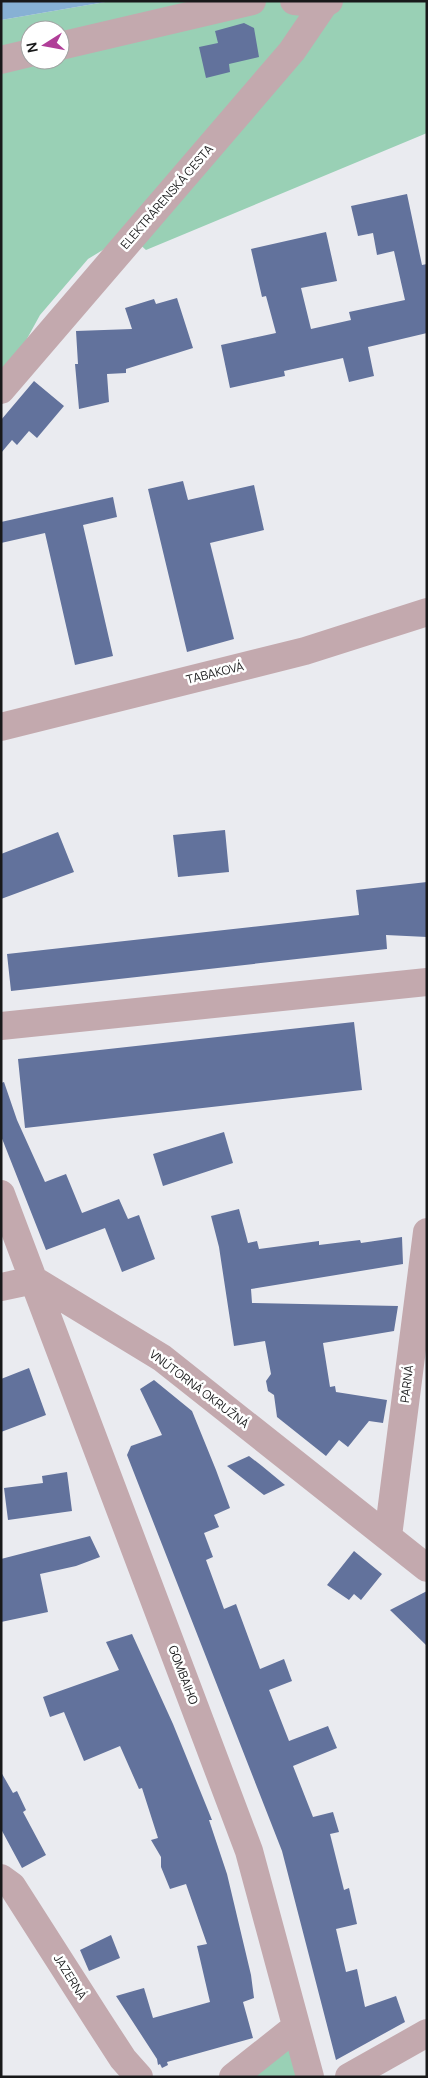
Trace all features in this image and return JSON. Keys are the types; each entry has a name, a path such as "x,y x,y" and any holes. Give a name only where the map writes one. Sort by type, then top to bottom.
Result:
{"street":[{"path":"70,44 252,1"},
{"path":"294,1 326,3"},
{"name":"ELEKTRÁRENSKÁ CESTA","path":"1,390 292,51 326,3"},
{"path":"1,60 20,55"},
{"name":"TABAKOVÁ","path":"1,727 305,651 427,612"},
{"path":"1,1026 427,982"},
{"path":"1,1194 34,1280 1,1287"},
{"name":"PARNÁ","path":"388,1536 427,1232"},
{"name":"VNÚTORNÁ OKRUŽNÁ","path":"34,1280 162,1358 427,1568"},
{"name":"GOMBAIHO","path":"34,1280 249,1851 310,2077"},
{"name":"JAZERNÁ","path":"1,1878 12,1886 107,2035 139,2077"},
{"path":"233,2077 296,2027"},
{"path":"349,2077 427,2033"}],"green space":[{"path":"111,1 427,1 427,133 146,250 124,230 111,245 88,259 40,315 23,346 1,371 1,20"},
{"path":"291,2047 299,2077 253,2077"}],"water":[{"path":"1,1 111,1 1,20"}],"building":[{"path":"244,23 254,28 259,57 229,64 230,72 206,78 199,47 218,43 215,31"},
{"path":"407,194 422,265 427,264 427,333 368,347 374,376 349,382 343,358 284,371 285,376 230,388 221,345 276,333 266,296 262,297 251,249 326,232 337,281 301,288 311,329 351,320 349,312 405,300 394,251 377,255 373,233 358,236 351,206"},
{"path":"177,298 193,348 126,369 126,373 107,374 109,402 79,409 75,364 78,364 76,331 132,329 125,308 154,299 156,304"},
{"path":"34,381 64,406 37,438 29,431 17,445 12,440 1,453 1,420"},
{"path":"183,481 188,500 254,485 264,530 210,543 234,639 187,652 148,489"},
{"path":"113,497 117,517 83,525 113,656 75,665 45,533 1,543 1,522"},
{"path":"225,830 229,872 178,877 173,835"},
{"path":"58,832 74,872 1,899 1,854"},
{"path":"427,882 427,937 386,935 387,949 11,991 7,954 359,915 356,890"},
{"path":"354,1022 362,1090 25,1128 18,1059"},
{"path":"4,1082 17,1120 45,1182 66,1174 82,1213 119,1199 128,1219 139,1215 155,1259 122,1272 105,1228 46,1250 1,1136 1,1083"},
{"path":"224,1132 233,1163 163,1186 153,1154"},
{"path":"239,1209 248,1243 257,1241 259,1249 319,1241 319,1245 360,1240 361,1243 402,1237 403,1264 251,1289 252,1303 398,1306 394,1331 323,1343 330,1387 335,1386 336,1392 387,1400 383,1423 369,1421 348,1447 339,1440 326,1456 277,1417 274,1395 268,1391 266,1381 271,1374 265,1341 234,1346 219,1247 211,1216"},
{"path":"29,1368 46,1415 1,1432 1,1379"},
{"path":"154,1380 192,1411 216,1470 230,1508 214,1515 219,1527 204,1533 213,1557 206,1560 224,1609 236,1604 260,1669 284,1659 292,1681 269,1690 289,1741 328,1726 337,1748 293,1766 313,1817 333,1812 339,1832 330,1834 344,1890 349,1888 357,1924 336,1929 346,1972 357,1969 365,2007 396,1996 405,2022 336,2060 282,1851 127,1455 131,1446 162,1435 140,1389"},
{"path":"249,1456 285,1485 264,1495 227,1466"},
{"path":"67,1472 72,1511 8,1520 4,1488 43,1483 42,1476"},
{"path":"90,1536 100,1557 76,1566 40,1574 48,1612 1,1622 1,1559"},
{"path":"354,1551 382,1574 361,1600 354,1594 349,1600 327,1585"},
{"path":"427,1591 427,1646 390,1610"},
{"path":"132,1634 173,1724 212,1820 209,1820 227,1874 251,1975 254,1998 243,2002 253,2038 167,2062 168,2065 162,2068 160,2064 158,2065 157,2059 116,1996 144,1988 153,2018 210,2002 197,1946 207,1944 186,1884 170,1889 161,1867 161,1857 151,1840 158,1838 142,1788 139,1789 120,1746 84,1761 64,1712 50,1717 43,1697 119,1670 106,1642"},
{"path":"1,1772 13,1793 17,1791 26,1810 23,1812 46,1855 22,1868 1,1829"},
{"path":"111,1935 120,1958 89,1971 80,1950"}]}
